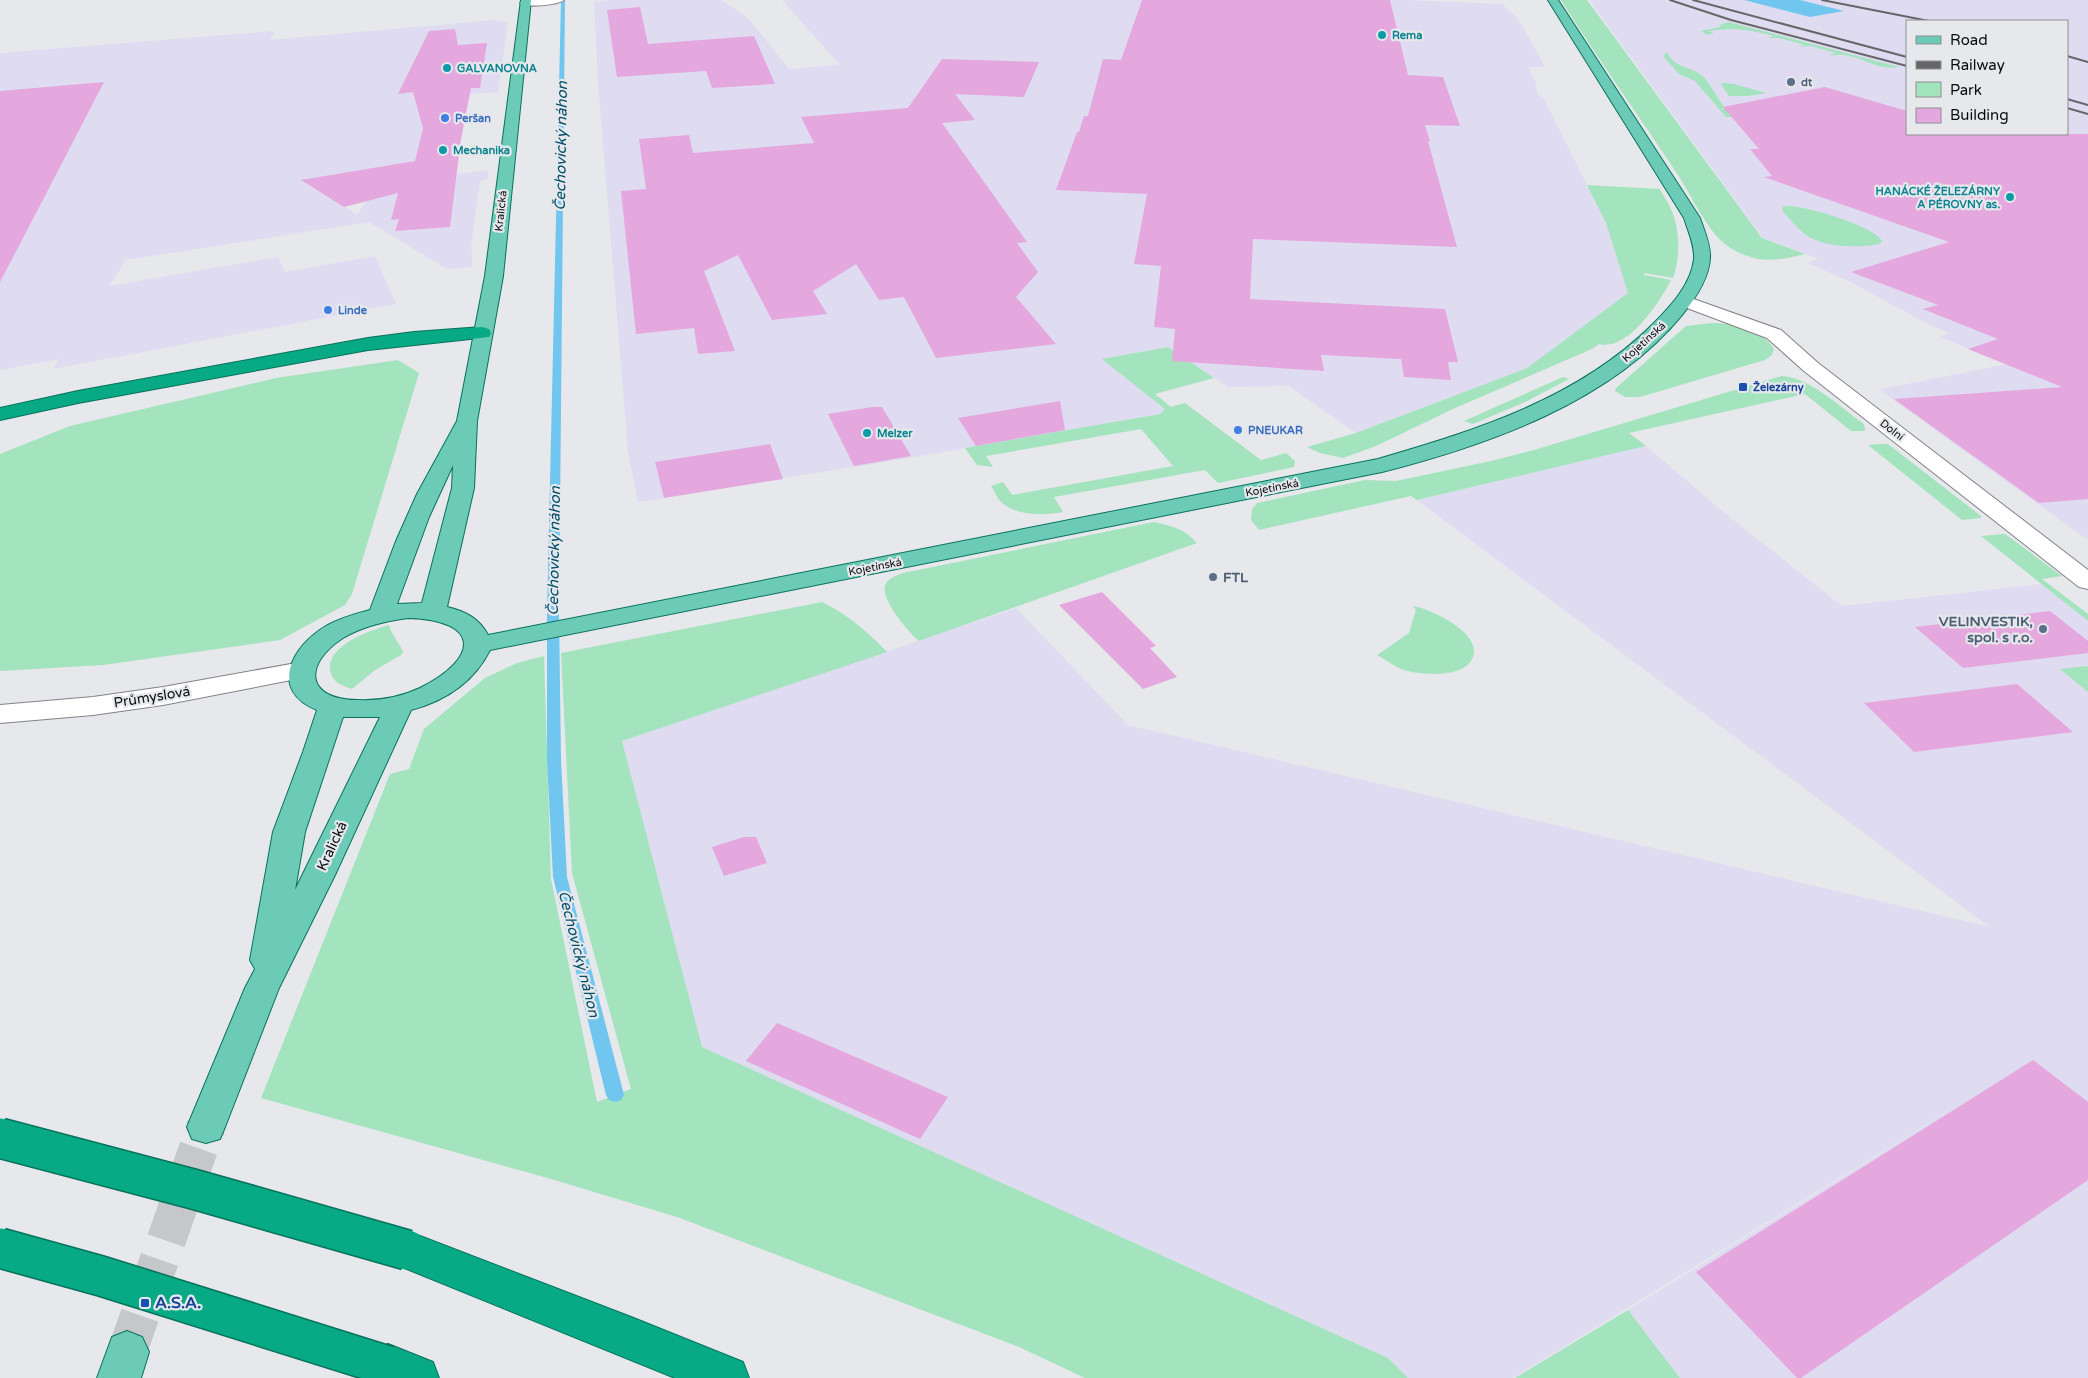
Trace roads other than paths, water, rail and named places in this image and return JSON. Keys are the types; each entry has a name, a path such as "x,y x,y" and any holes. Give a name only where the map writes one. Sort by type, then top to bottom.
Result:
{"highway":[{"path":"0,414 78,397 368,344 414,338 482,333"},
{"path":"0,1138 193,1188 407,1250 727,1378"},
{"path":"0,1248 101,1276 404,1374"}],"main road":[{"name":"Kojetínská","path":"489,642 610,620 1330,477 1382,465 1450,446 1484,434 1540,410 1605,376 1657,333 1685,301 1694,284 1702,258 1699,239 1692,218 1553,0"},
{"name":"Kralická","path":"433,610 463,488 467,421 494,276 526,1"},
{"name":"Kralická","path":"381,614 414,521 446,457 467,421"},
{"path":"408,610 433,610 462,619 489,642 450,682 426,695 400,704 370,709 332,706 314,698 303,686 302,670 311,653 329,637 352,624 381,614 408,610"},
{"name":"Kralická","path":"206,1127 262,988 323,866 400,704"},
{"name":"Kralická","path":"262,988 289,832 318,752 332,706"}],"street":[{"path":"526,1 553,0"},
{"name":"Dolní","path":"1685,301 1774,334 1811,367 2088,582"},
{"name":"Průmyslová","path":"0,714 93,706 143,699 302,670"}],"water":[{"path":"1744,0 1800,0 1844,11 1810,17"}],"waterway":[{"name":"Čechovický náhon","path":"563,0 553,614 554,760 560,877 615,1095"}],"tunnel":[{"path":"127,1352 206,1127"}],"railway":[{"path":"1670,0 1731,20 1906,66"},
{"path":"1693,0 1906,57"},
{"path":"1822,0 1924,20"},
{"path":"2068,56 2088,62"},
{"path":"2068,99 2088,105"},
{"path":"2068,108 2088,114"}],"place":[{"name":"Rema","path":"1382,35"},
{"name":"GALVANOVNA","path":"447,68"},
{"name":"dt","path":"1791,82"},
{"name":"Peršan","path":"445,118"},
{"name":"Mechanika","path":"443,150"},
{"name":"HANÁCKÉ ŽELEZÁRNY A PÉROVNY as.","path":"2010,197"},
{"name":"Linde","path":"328,310"},
{"name":"Železárny","path":"1743,387"},
{"name":"PNEUKAR","path":"1238,430"},
{"name":"Melzer","path":"867,433"},
{"name":"FTL","path":"1213,577"},
{"name":"VELINVESTIK, spol. s r.o.","path":"2043,629"},
{"name":"A.S.A.","path":"145,1303"}]}
